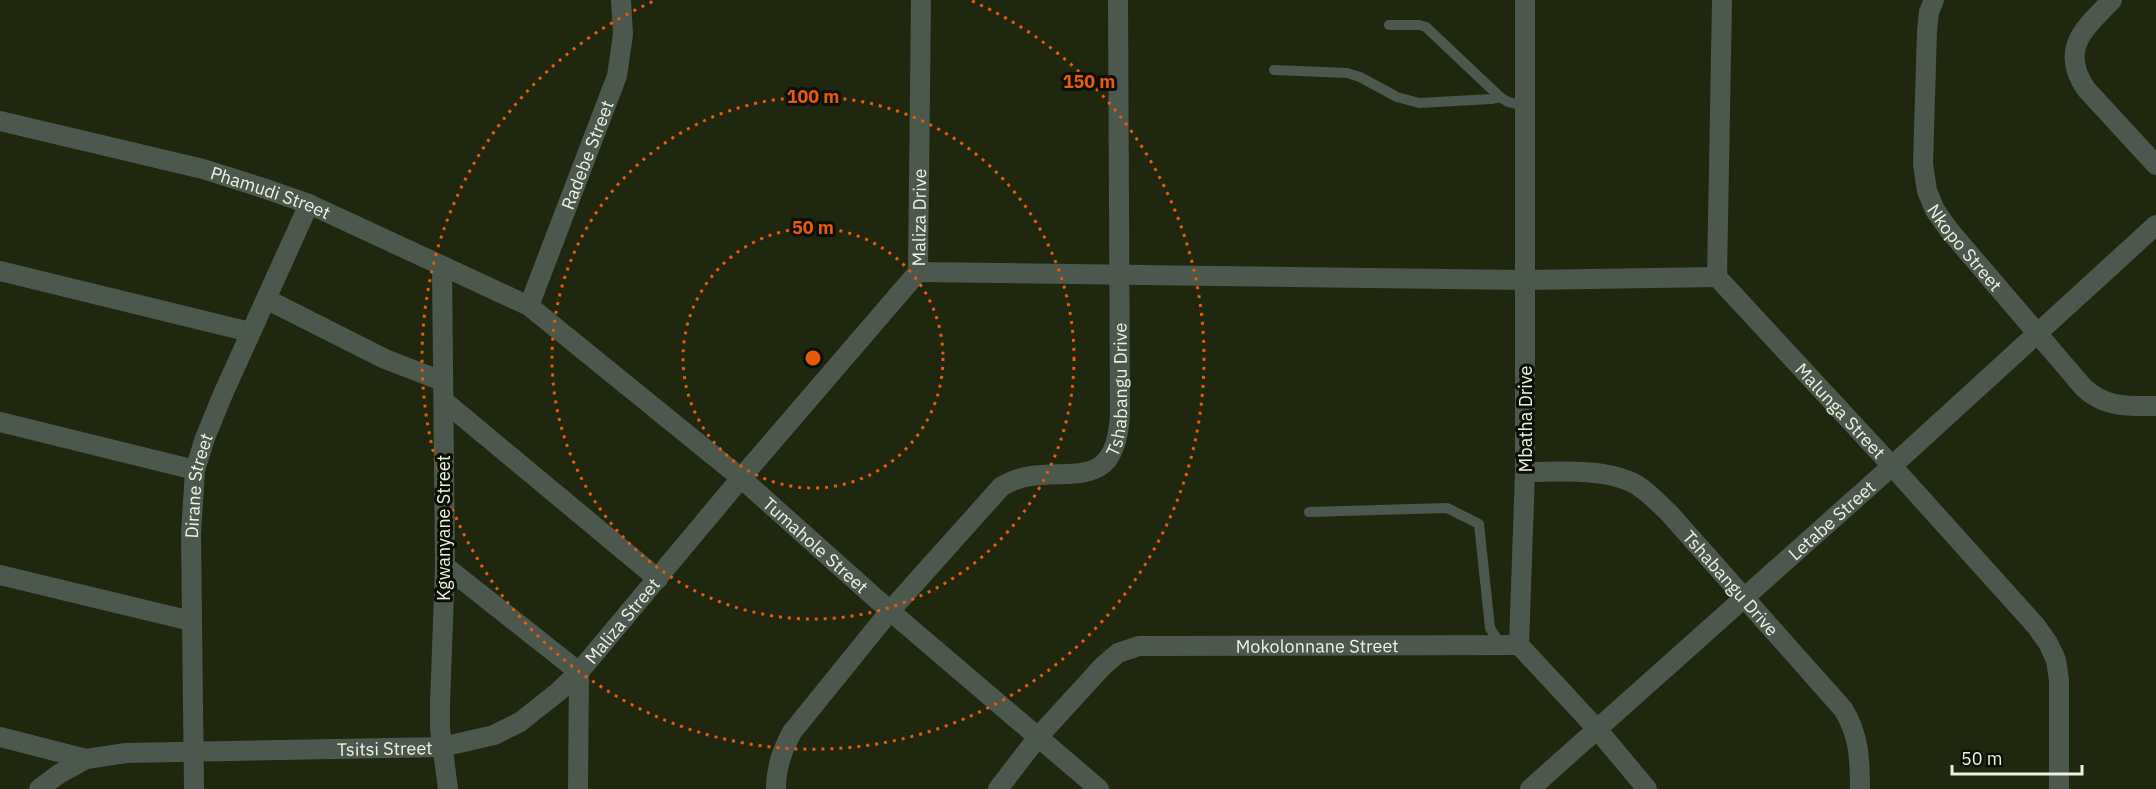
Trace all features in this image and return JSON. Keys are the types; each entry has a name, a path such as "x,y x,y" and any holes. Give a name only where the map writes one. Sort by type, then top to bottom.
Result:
{"street":[{"name":"Radebe Street","path":"528,306 617,76 623,34 621,0"},
{"name":"Maliza Drive","path":"741,478 918,272 921,0"},
{"name":"Tshabangu Drive","path":"776,789 777,767 782,750 792,732 890,611 1001,487 1014,479 1031,475 1090,472 1099,467 1113,452 1119,426 1118,0"},
{"name":"Mbatha Drive","path":"1510,645 1525,472 1525,0"},
{"path":"918,272 1526,280 1716,277 1722,0"},
{"name":"Nkopo Street","path":"1934,0 1929,12 1927,31 1923,164 1927,191 1935,210 1948,230 2084,388 2097,399 2130,406 2156,406"},
{"path":"2112,0 2084,29 2074,47 2073,62 2086,89 2156,165"},
{"name":"Phamudi Street","path":"0,121 203,169 309,204 528,306"},
{"name":"Dirane Street","path":"194,789 191,534 195,470 205,438 250,332 309,204"},
{"name":"Letabe Street","path":"1530,789 1892,466 2156,225"},
{"name":"Kgwanyane Street","path":"442,266 445,566 440,674 442,747 448,789"},
{"path":"0,271 250,332"},
{"name":"Malunga Street","path":"1716,277 1892,466 2036,626 2048,643 2056,660 2059,680 2059,789"},
{"path":"266,299 385,359 442,381"},
{"name":"Tumahole Street","path":"528,306 741,478 890,611 1100,789"},
{"path":"444,401 658,579"},
{"path":"0,422 195,470"},
{"name":"Tshabangu Drive","path":"1525,472 1587,473 1630,481 1650,495 1744,597 1829,693 1852,723 1860,758 1860,789"},
{"name":"Maliza Street","path":"578,789 579,672 741,478"},
{"path":"445,566 579,672"},
{"path":"0,575 191,621"},
{"path":"1510,645 1597,729 1647,789"},
{"name":"Mokolonnane Street","path":"1038,738 1118,652 1139,646 1510,645"},
{"name":"Tsitsi Street","path":"0,737 86,759 126,753 442,747 494,735 520,722 579,672"},
{"path":"998,789 1038,738"},
{"path":"39,789 59,774 86,759"}],"lane":[{"path":"1389,24 1426,27 1500,97 1508,102 1526,106"},
{"path":"1274,70 1347,74 1360,77 1397,97 1419,103 1500,97"},
{"path":"1309,512 1447,508 1479,524 1490,628 1510,645"}]}
